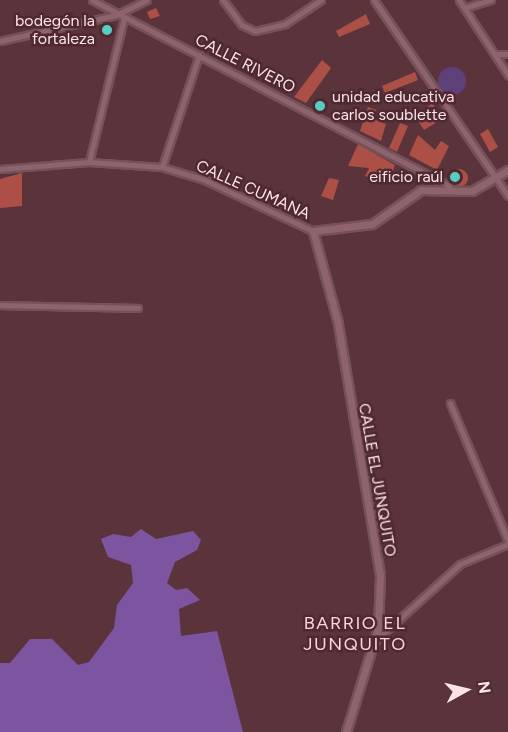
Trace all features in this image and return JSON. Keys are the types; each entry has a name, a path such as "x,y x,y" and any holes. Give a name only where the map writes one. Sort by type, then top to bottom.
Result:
{"street":[{"name":"CALLE RIVERO","path":"92,0 116,15 199,55 449,186"},
{"path":"0,41 116,15 147,0"},
{"path":"223,0 242,25 255,31 285,24 321,0"},
{"path":"374,0 508,196"},
{"path":"459,0 508,75"},
{"path":"464,8 490,0"},
{"path":"89,162 124,18"},
{"path":"495,54 508,54"},
{"path":"162,167 199,55"},
{"name":"CALLE CUMANA","path":"0,169 89,162 162,167 205,180 313,231 372,224 421,190 449,186 472,191 508,170"},
{"name":"CALLE EL JUNQUITO","path":"313,231 338,323 380,574 382,602 374,642 346,732"},
{"path":"0,305 138,308"},
{"path":"374,642 460,564 508,543 450,403"}],"shaded area":[{"path":"452,67 462,71 466,81 462,91 452,95 442,91 438,81 442,71"},
{"path":"141,529 156,539 193,531 201,540 197,550 175,562 167,583 176,590 187,588 200,600 179,609 181,636 217,631 243,732 0,732 0,663 10,663 30,639 52,639 78,665 89,662 114,628 117,605 133,583 131,565 108,557 101,539 113,534 131,537"}],"building":[{"path":"156,8 160,16 150,19 147,12"},
{"path":"366,14 370,24 339,37 336,31"},
{"path":"322,60 331,68 306,103 294,97"},
{"path":"415,72 418,80 385,93 382,86"},
{"path":"432,103 442,119 424,130 416,118"},
{"path":"368,107 376,110 373,119 386,124 381,141 360,131"},
{"path":"400,123 408,126 397,152 389,148"},
{"path":"488,129 498,147 490,152 480,134"},
{"path":"418,135 435,150 441,141 449,146 437,170 409,155"},
{"path":"358,144 395,165 391,176 380,171 377,179 370,178 365,176 369,168 348,166"},
{"path":"459,169 465,172 468,178 465,184 459,187 453,184 450,178 453,172"},
{"path":"22,173 22,206 0,208 0,179"},
{"path":"329,178 339,180 333,200 321,196"}],"place":[{"name":"bodegón la fortaleza","path":"107,30"},
{"name":"unidad educativa carlos soublette","path":"320,106"},
{"name":"eificio raúl","path":"455,177"}],"district":[{"name":"BARRIO EL JUNQUITO","path":"355,634"}]}
